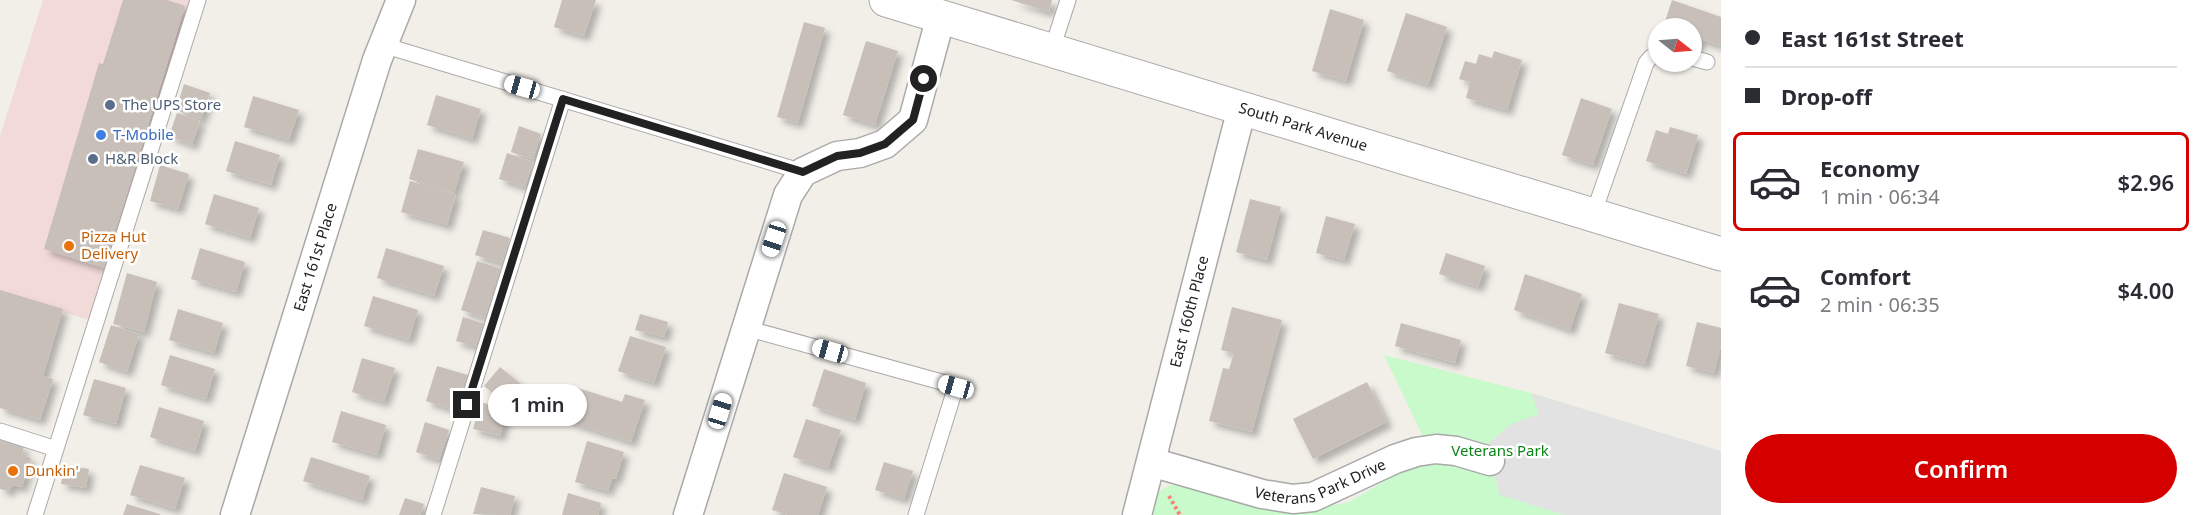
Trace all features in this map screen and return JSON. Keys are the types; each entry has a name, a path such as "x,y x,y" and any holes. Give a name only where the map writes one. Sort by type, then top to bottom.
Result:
{"street":[{"name":"East 161st Place","path":"235,515 382,45 400,0"},
{"name":"South Park Avenue","path":"886,0 943,8 1052,49 1721,254"},
{"path":"688,515 788,195 803,172 837,156 860,153 885,144 913,120 943,8"},
{"name":"East 160th Place","path":"1137,515 1242,108"},
{"name":"Veterans Park Drive","path":"1151,462 1262,494 1293,499 1313,497 1395,459 1416,452 1436,449 1456,451 1490,461"}],"lane":[{"path":"35,515 198,0"},
{"path":"1052,49 1068,0"},
{"path":"382,45 803,172"},
{"path":"1593,215 1648,61"},
{"path":"433,515 563,99"},
{"path":"746,328 956,387 916,515"},
{"path":"0,431 56,449"}],"path":[{"path":"1166,490 1180,515"}],"shaded area":[{"path":"43,0 190,0 89,320 0,292 0,136"},
{"path":"1531,393 1721,451 1721,515 1565,515 1500,495 1486,445 1512,424 1539,414"}],"green space":[{"name":"Veterans Park","path":"1384,355 1531,393 1721,451 1721,515 1150,515 1159,492 1173,485 1181,484 1265,504 1329,506 1349,502 1412,468 1436,464"}],"building":[{"path":"123,0 167,0 185,6 104,268 44,249 99,63 103,64"},
{"path":"562,0 596,0 584,36 554,27"},
{"path":"1011,0 1052,0 1049,12"},
{"path":"1672,0 1721,17 1721,46 1702,40 1702,18 1666,18"},
{"path":"1330,9 1364,20 1346,81 1312,71"},
{"path":"1406,13 1447,27 1428,85 1387,71"},
{"path":"804,22 825,28 798,123 777,117"},
{"path":"866,41 898,51 875,125 843,115"},
{"path":"1494,51 1522,60 1507,110 1466,98 1470,82 1459,79 1465,61 1476,64 1479,54 1492,58"},
{"path":"184,84 210,93 201,119 176,110"},
{"path":"436,95 481,109 472,139 427,125"},
{"path":"253,96 299,110 289,140 244,127"},
{"path":"1581,98 1612,109 1593,165 1562,155"},
{"path":"177,113 200,121 192,145 169,136"},
{"path":"519,126 541,134 533,159 511,152"},
{"path":"1670,127 1698,135 1686,174 1646,161 1656,130 1668,134"},
{"path":"235,141 280,155 271,185 226,171"},
{"path":"418,149 464,162 454,193 409,179"},
{"path":"507,153 533,162 525,187 499,179"},
{"path":"160,165 189,174 178,209 150,201"},
{"path":"410,181 456,195 447,225 401,212"},
{"path":"214,194 259,208 250,238 205,224"},
{"path":"1250,199 1281,207 1267,260 1236,252"},
{"path":"1326,216 1355,224 1344,260 1316,253"},
{"path":"483,230 510,238 502,263 475,255"},
{"path":"200,248 245,262 236,292 191,279"},
{"path":"386,248 444,266 434,296 377,278"},
{"path":"1446,253 1485,266 1478,287 1439,274"},
{"path":"477,261 502,269 486,318 461,310"},
{"path":"127,273 157,282 144,332 113,324"},
{"path":"1525,274 1582,294 1570,330 1514,310"},
{"path":"0,290 63,309 43,376 53,379 40,420 0,408"},
{"path":"373,296 418,310 409,340 364,326"},
{"path":"1619,303 1659,314 1645,364 1605,353"},
{"path":"1232,307 1282,320 1252,432 1209,421 1223,368 1229,369 1234,353 1221,350"},
{"path":"178,309 223,323 214,353 169,340"},
{"path":"640,314 668,322 664,337 635,330"},
{"path":"463,317 485,324 478,347 456,341"},
{"path":"1697,322 1721,328 1721,346 1714,373 1686,366"},
{"path":"1401,323 1461,340 1455,363 1395,346"},
{"path":"111,325 139,334 127,372 99,362"},
{"path":"630,336 666,347 654,383 618,371"},
{"path":"170,355 215,369 206,399 161,385"},
{"path":"362,358 395,368 384,402 352,392"},
{"path":"437,366 468,375 457,411 426,401"},
{"path":"500,367 522,385 507,405 484,386"},
{"path":"824,369 866,383 855,420 812,406"},
{"path":"94,379 126,388 116,424 83,415"},
{"path":"1367,382 1387,422 1313,459 1293,419"},
{"path":"578,388 622,402 625,394 645,400 631,442 567,421"},
{"path":"481,402 507,410 500,436 473,429"},
{"path":"159,407 204,421 195,451 150,437"},
{"path":"341,411 386,425 377,455 332,442"},
{"path":"806,419 841,430 828,468 793,457"},
{"path":"425,422 449,430 439,460 416,452"},
{"name":"Dunkin'","path":"0,440 24,447 22,455 31,458 22,487 13,485 8,491 0,489"},
{"path":"587,441 624,452 616,479 612,478 608,491 575,482"},
{"path":"311,457 370,476 362,500 303,481"},
{"path":"884,462 913,471 904,499 875,490"},
{"path":"64,465 89,469 86,488 61,484"},
{"path":"140,465 185,478 175,509 130,495"},
{"path":"784,473 827,487 818,515 788,515 772,510"},
{"path":"481,487 515,496 510,515 473,514"},
{"path":"568,493 601,503 598,515 562,515"},
{"path":"405,498 424,504 420,515 399,515"},
{"path":"127,504 160,514 160,515 123,515"}],"place":[{"name":"The UPS Store","path":"110,105"},
{"name":"T-Mobile","path":"101,135"},
{"name":"H&R Block","path":"93,159"},
{"name":"Pizza Hut Delivery","path":"69,246"},
{"name":"Dunkin'","path":"13,471"}],"route":[{"path":"467,405 563,99 803,172 837,156 860,153 885,144 913,120 924,79"}]}
